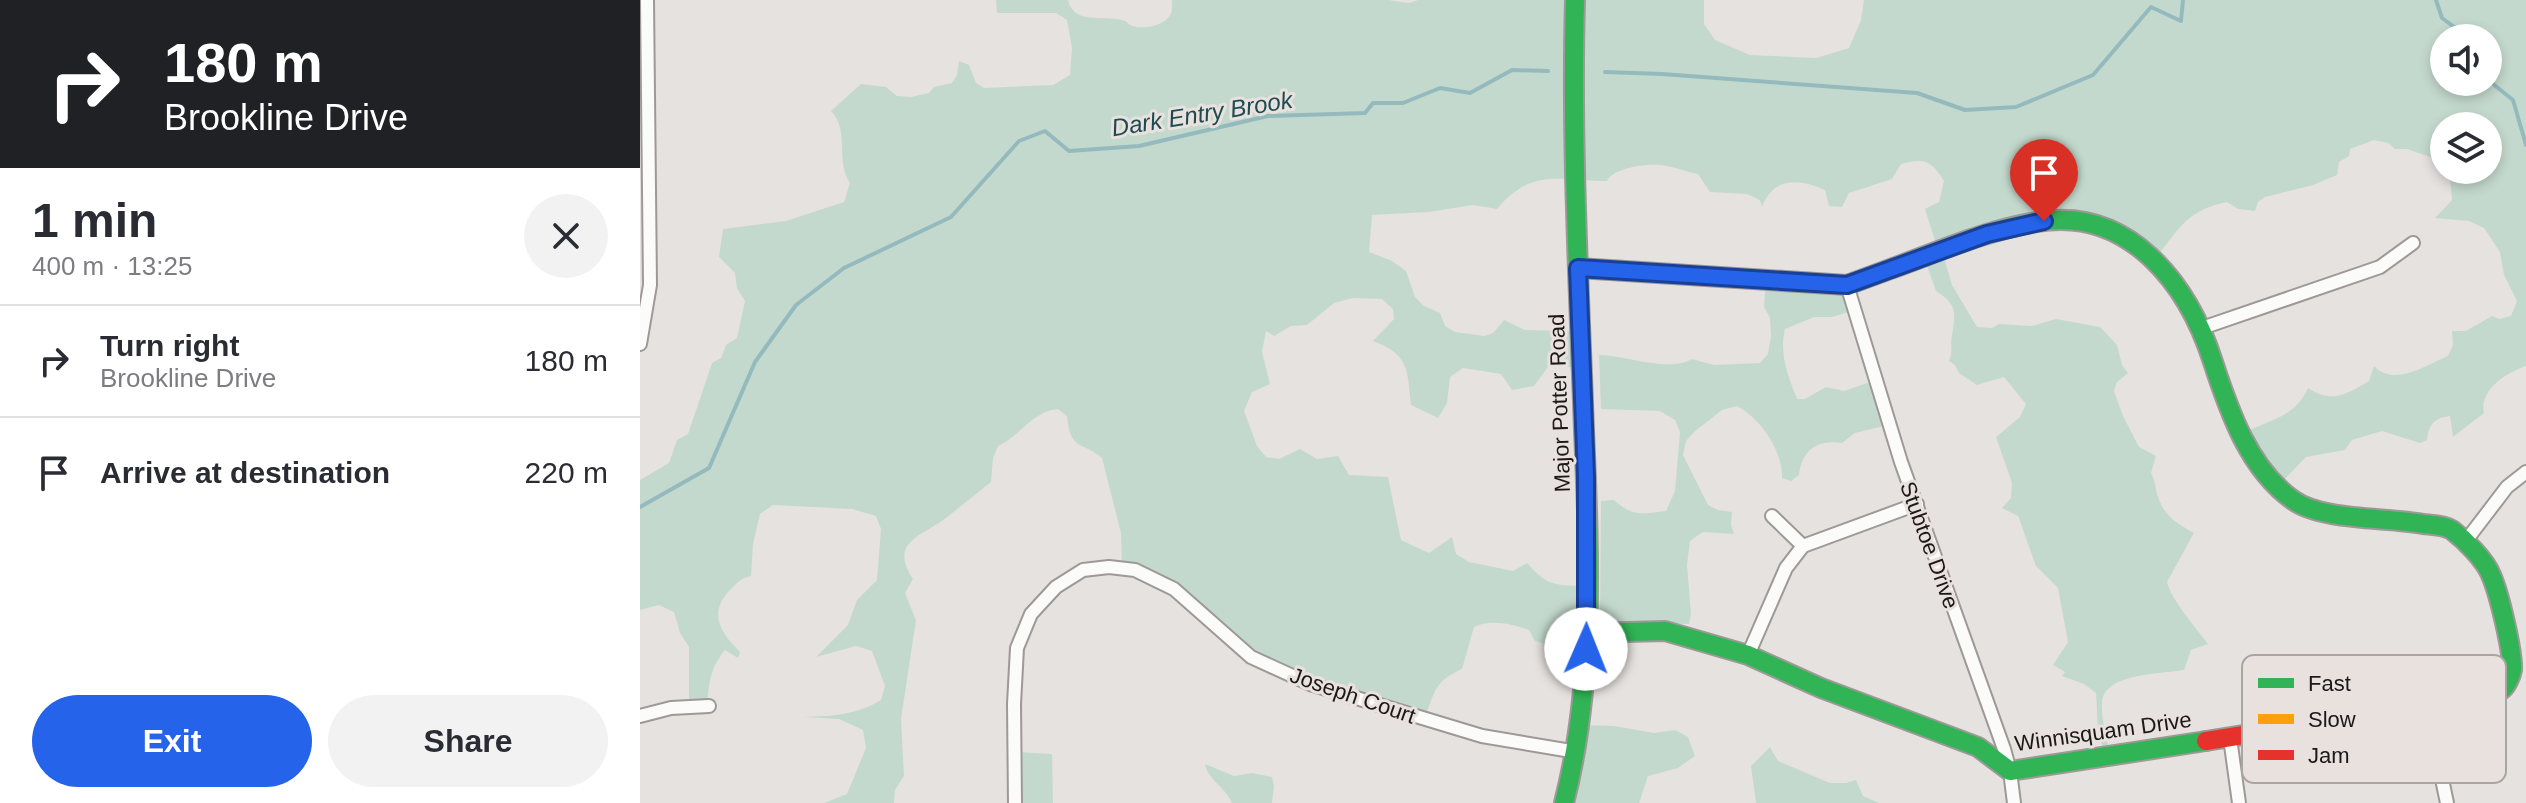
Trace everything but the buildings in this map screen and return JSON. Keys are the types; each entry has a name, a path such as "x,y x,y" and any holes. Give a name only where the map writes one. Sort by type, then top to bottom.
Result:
{"street":[{"path":"640,344 650,285 647,0"},
{"name":"Major Potter Road","path":"1564,803 1577,752 1587,633 1586,477 1572,99 1575,0"},
{"path":"1578,268 1847,285 1987,234 2039,221 2080,222 2124,235 2164,269 2202,328 2228,407 2261,469 2295,502 2341,517 2396,519 2449,528 2465,542 2507,487 2526,472"},
{"path":"2202,328 2380,267 2413,243"},
{"name":"Stubtoe Drive","path":"1847,285 1901,462 2010,771 2014,803"},
{"path":"1748,655 1786,568 1803,546 1917,504"},
{"path":"1772,516 1803,546"},
{"name":"Winnisquam Drive","path":"2465,542 2491,574 2510,649 2512,672 2506,685"},
{"name":"Joseph Court","path":"1015,803 1017,648 1031,614 1056,587 1083,570 1109,567 1135,570 1174,589 1251,657 1310,684 1482,736 1577,752"},
{"name":"Winnisquam Drive","path":"1587,633 1665,631 1748,655 1821,688 1978,747 2010,771 2242,736"},
{"path":"640,716 671,708 709,706"},
{"path":"2230,738 2239,803"},
{"path":"2443,783 2447,803"}],"green space":[{"path":"996,0 1068,0 1071,8 1082,16 1122,20 1143,27 1155,26 1169,17 1172,0 1388,0 1409,3 1418,0 1704,0 1704,24 1715,40 1750,55 1816,58 1849,48 1861,20 1864,0 2526,0 2526,366 2496,384 2486,397 2484,413 2453,437 2450,416 2433,423 2427,440 2420,443 2382,431 2352,440 2345,450 2306,457 2281,483 2246,432 2290,411 2308,388 2332,396 2354,390 2369,381 2374,366 2391,375 2410,373 2448,356 2453,345 2452,331 2466,331 2492,316 2499,319 2511,316 2517,301 2504,275 2500,252 2484,228 2469,221 2435,218 2452,200 2451,184 2502,184 2502,112 2430,112 2430,157 2407,149 2395,149 2388,143 2374,140 2350,149 2349,156 2339,162 2337,175 2313,185 2265,197 2258,202 2255,211 2238,209 2227,202 2203,210 2186,222 2156,258 2078,219 1942,251 1952,285 1977,327 1992,328 1999,324 2032,326 2056,319 2100,327 2117,345 2122,365 2128,373 2117,382 2114,391 2123,416 2139,447 2156,456 2151,473 2164,510 2194,533 2167,582 2179,605 2208,644 2191,650 2184,670 2122,680 2105,693 2102,716 2110,754 2104,753 2098,731 2096,693 2084,684 2062,676 2065,672 2053,665 2068,642 2058,588 2036,566 2018,516 2002,508 2011,498 2012,483 1996,437 2020,417 2026,404 2004,377 1977,385 1959,373 1949,361 1953,310 1948,300 1936,291 1924,257 1938,250 1925,209 1939,202 1944,181 1931,165 1921,161 1901,164 1892,179 1849,193 1842,207 1829,206 1825,190 1796,182 1780,185 1773,190 1762,207 1760,200 1747,194 1710,192 1698,174 1652,165 1625,169 1607,181 1548,179 1535,182 1522,187 1497,209 1473,205 1429,212 1372,215 1369,252 1392,261 1406,271 1415,297 1424,306 1440,313 1445,326 1455,332 1484,336 1493,333 1504,320 1525,330 1575,331 1576,367 1548,367 1534,386 1512,390 1501,374 1463,368 1450,377 1447,403 1438,418 1411,405 1407,373 1400,358 1373,341 1394,319 1393,309 1382,299 1353,298 1334,303 1307,325 1291,326 1274,336 1266,331 1262,352 1270,384 1252,392 1244,411 1257,446 1266,457 1279,459 1300,449 1317,459 1338,456 1349,475 1388,477 1401,540 1429,553 1452,537 1456,554 1469,562 1513,571 1527,563 1549,582 1578,586 1575,653 1535,641 1529,630 1515,626 1494,623 1474,627 1462,669 1441,683 1425,717 1259,661 1180,591 1122,567 1121,533 1102,458 1074,440 1067,416 1058,409 1041,414 998,446 993,458 991,482 906,548 906,566 913,579 905,593 916,620 901,719 904,776 895,790 894,803 824,803 847,794 866,748 863,730 839,719 804,717 862,709 881,700 885,686 872,651 856,646 816,657 848,625 857,600 877,580 881,529 876,516 852,509 773,505 760,514 753,544 751,576 742,579 730,590 719,607 722,630 740,652 738,658 725,650 716,663 707,706 689,703 689,647 680,633 674,612 659,605 640,610 640,480 669,463 677,440 688,434 712,363 721,358 726,345 737,338 745,301 737,288 735,273 719,257 723,229 786,221 844,202 850,183 843,165 840,127 831,111 861,84 886,87 897,96 929,93 934,87 952,83 959,61 969,65 976,83 984,88 1053,85 1070,75 1072,48 1067,20 1056,13 997,13"},
{"path":"1766,280 1846,284 1852,311 1832,317 1814,317 1785,329 1783,347 1788,373 1797,399 1805,399 1826,387 1844,391 1876,380 1888,425 1855,433 1842,443 1825,443 1812,448 1803,459 1799,475 1791,481 1782,478 1779,457 1762,427 1737,406 1722,410 1686,441 1683,455 1708,505 1732,512 1734,534 1703,532 1690,541 1687,565 1689,624 1606,622 1600,613 1601,501 1614,500 1638,513 1666,511 1675,491 1680,432 1675,420 1660,411 1601,409 1599,355 1659,364 1682,363 1692,359 1714,365 1760,363 1768,354 1771,336 1770,318 1764,307"},
{"path":"1582,725 1614,726 1654,733 1675,730 1688,737 1695,756 1678,768 1648,776 1639,803 1565,803"},
{"path":"1770,747 1778,761 1830,783 1856,780 1863,796 1879,803 1756,803 1751,766"},
{"path":"1018,752 1052,754 1053,803 1017,803"},
{"path":"1205,764 1234,776 1252,773 1272,777 1272,803 1232,803"}],"waterway":[{"name":"Dark Entry Brook","path":"1605,72 1917,93 1965,110 2016,107 2093,75 2151,7 2181,21 2183,0"},
{"name":"Dark Entry Brook","path":"2436,0 2442,18 2450,24"},
{"name":"Dark Entry Brook","path":"640,507 709,468 755,362 796,305 844,268 951,217 1019,141 1045,131 1069,151 1139,146 1268,116 1365,113 1373,103 1403,103 1440,88 1470,93 1512,70 1548,71"},
{"name":"Dark Entry Brook","path":"2502,91 2513,100 2526,145"}],"traffic: fast":[{"path":"1564,803 1581,711 1588,617 1575,161 1575,0"},
{"path":"1893,268 2000,230 2037,222 2070,220 2100,226 2127,239 2171,279 2188,305 2202,333 2242,438 2264,472 2278,487 2293,500 2320,512 2449,528 2479,557 2494,583 2505,622 2512,670 2506,684"},
{"path":"1587,633 1665,631 1748,655 1821,688 1978,747 2010,771 2206,741"}],"traffic: slow":[{"path":"1578,268 1847,285 1893,268"}],"traffic: jam":[{"path":"2206,741 2242,735"}],"route":[{"path":"1586,649 1586,477 1578,268 1847,285 1987,234 2044,221"}]}
